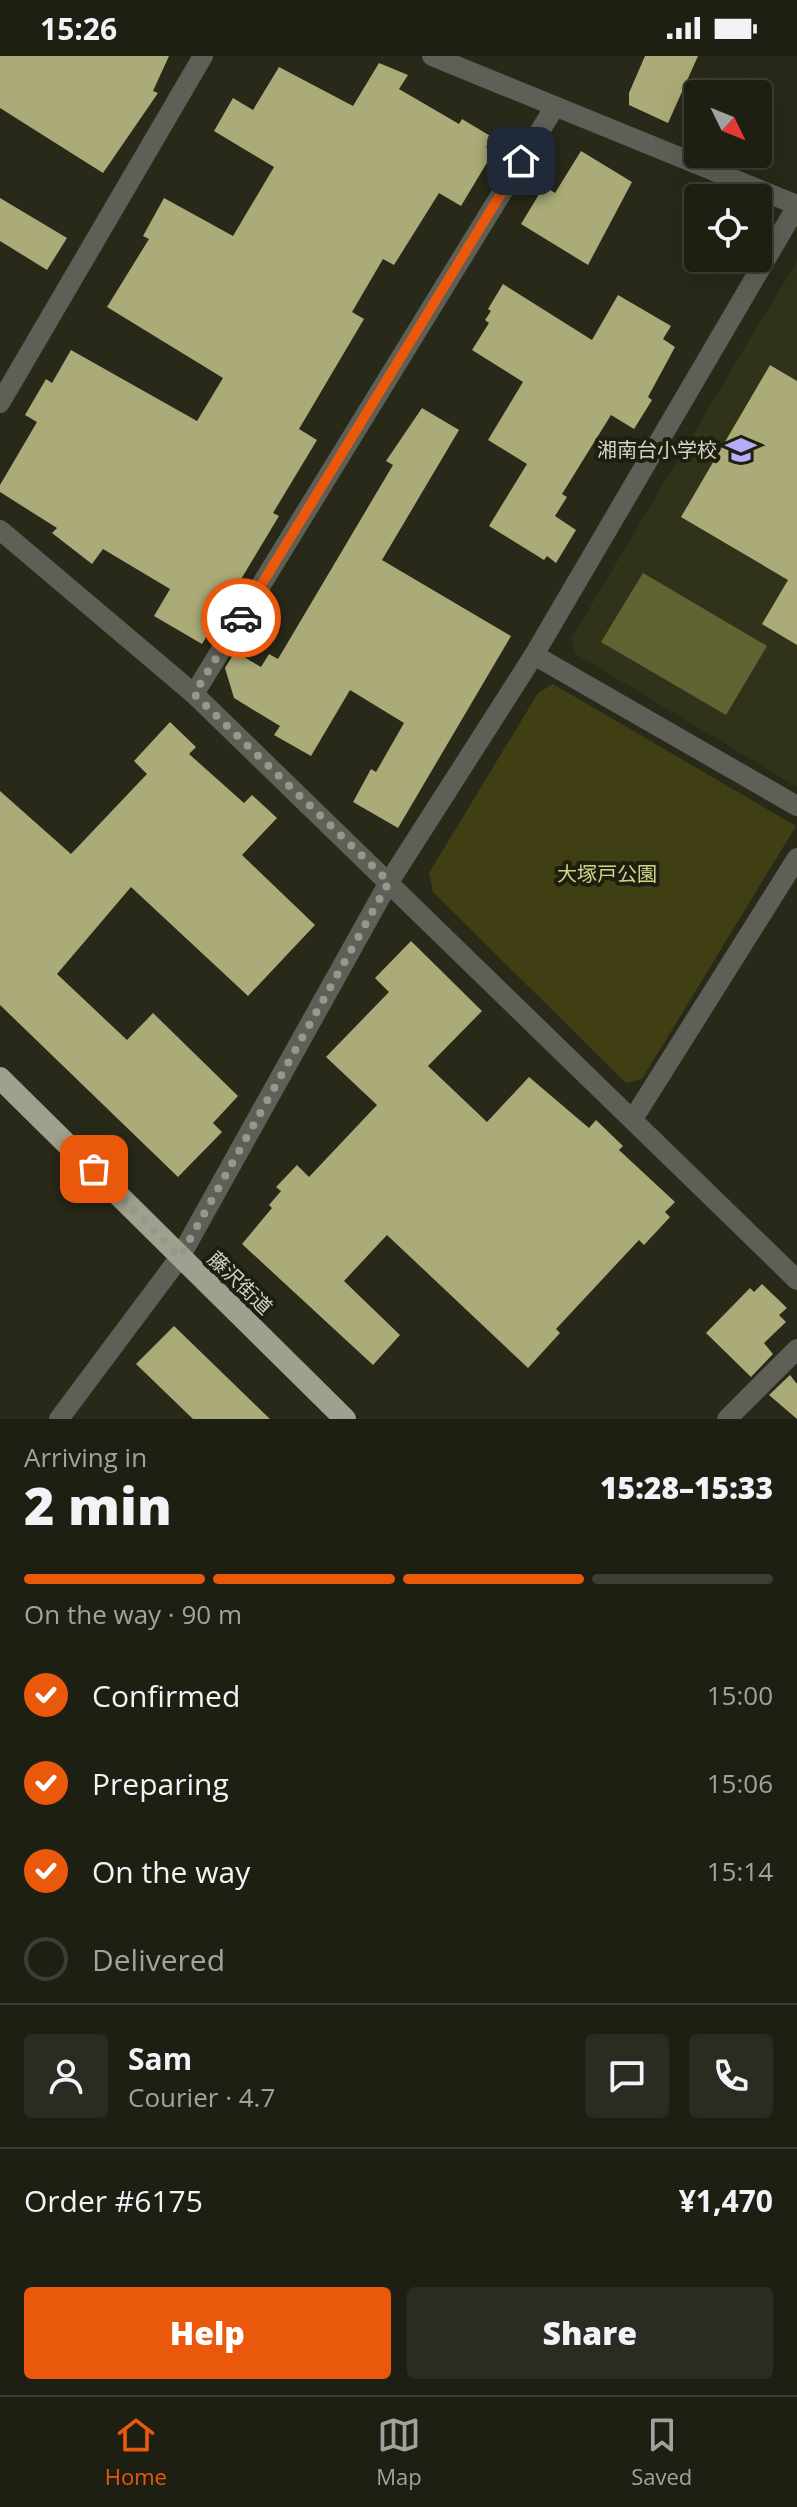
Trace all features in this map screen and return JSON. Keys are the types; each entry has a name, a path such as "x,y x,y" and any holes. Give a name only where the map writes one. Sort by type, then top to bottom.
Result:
{"highway":[{"name":"藤沢街道","path":"0,1078 51,1125 345,1419"}],"street":[{"path":"0,403 203,56"},
{"path":"59,1419 180,1257 389,882 534,655 797,205 554,108 457,60 432,56"},
{"path":"194,694 554,108"},
{"path":"0,530 194,694 797,1280"},
{"path":"534,655 797,806"},
{"path":"633,1119 797,858"},
{"path":"727,1419 797,1349"}],"shaded area":[{"name":"湘南台小学校","path":"797,260 797,787 576,654 571,639"},
{"path":"643,573 767,646 726,715 601,642"}],"green space":[{"name":"大塚戸公園","path":"553,684 796,826 642,1079 626,1083 433,892 429,873 538,693"}],"building":[{"path":"0,56 169,56 153,91 158,93 103,173 0,108"},
{"path":"645,56 698,56 687,80 684,80 684,87 668,123 629,105 629,93"},
{"path":"379,63 408,75 399,89 459,124 462,119 492,137 486,147 494,151 461,206 439,193 394,265 383,259 352,312 364,319 299,429 317,440 273,513 279,516 202,644 154,616 170,589 103,549 92,564 52,533 57,528 0,492 0,485 37,422 25,415 46,379 52,383 71,350 197,421 223,378 107,307 149,239 143,236 164,198 233,236 274,167 214,131 233,98 253,110 279,67 353,106"},
{"path":"581,151 632,182 588,265 521,224 544,186 555,193"},
{"path":"0,198 67,238 47,270 0,241"},
{"path":"503,284 592,340 618,295 671,326 663,339 675,347 648,397 652,400 634,429 611,415 562,494 567,497 555,516 576,530 556,563 547,556 544,560 489,526 527,464 488,440 523,382 472,350 489,323 485,320 491,311 488,309"},
{"path":"770,365 797,381 797,645 762,624 788,580 681,517"},
{"path":"422,408 459,430 382,560 511,636 398,828 353,802 371,769 376,772 404,723 350,690 311,756 274,735 280,726 234,698 225,668 235,652 261,667 269,654 278,659 393,465 386,461"},
{"path":"170,722 196,747 189,754 244,803 252,795 277,818 242,855 315,925 248,996 131,887 57,974 127,1040 153,1013 238,1096 213,1123 222,1132 178,1177 0,1005 0,791 71,854 147,774 134,761"},
{"path":"411,941 482,1011 428,1066 487,1122 529,1077 589,1128 596,1120 623,1146 619,1150 675,1202 665,1212 670,1217 644,1245 639,1240 556,1329 560,1333 528,1368 387,1235 344,1281 400,1335 373,1365 242,1244 272,1208 269,1205 281,1191 276,1187 297,1165 309,1177 377,1105 326,1057 389,992 375,978"},
{"path":"762,1284 787,1308 779,1315 786,1322 764,1343 773,1354 751,1377 706,1333 750,1288 754,1292"},
{"path":"174,1326 270,1419 193,1419 136,1364"},
{"path":"790,1375 797,1384 797,1419 769,1395"}],"way so far":[{"path":"94,1169 180,1257 389,882 194,694 241,618"}],"place":[{"name":"湘南台小学校","path":"741,450"}],"route":[{"path":"241,618 521,161"}]}
